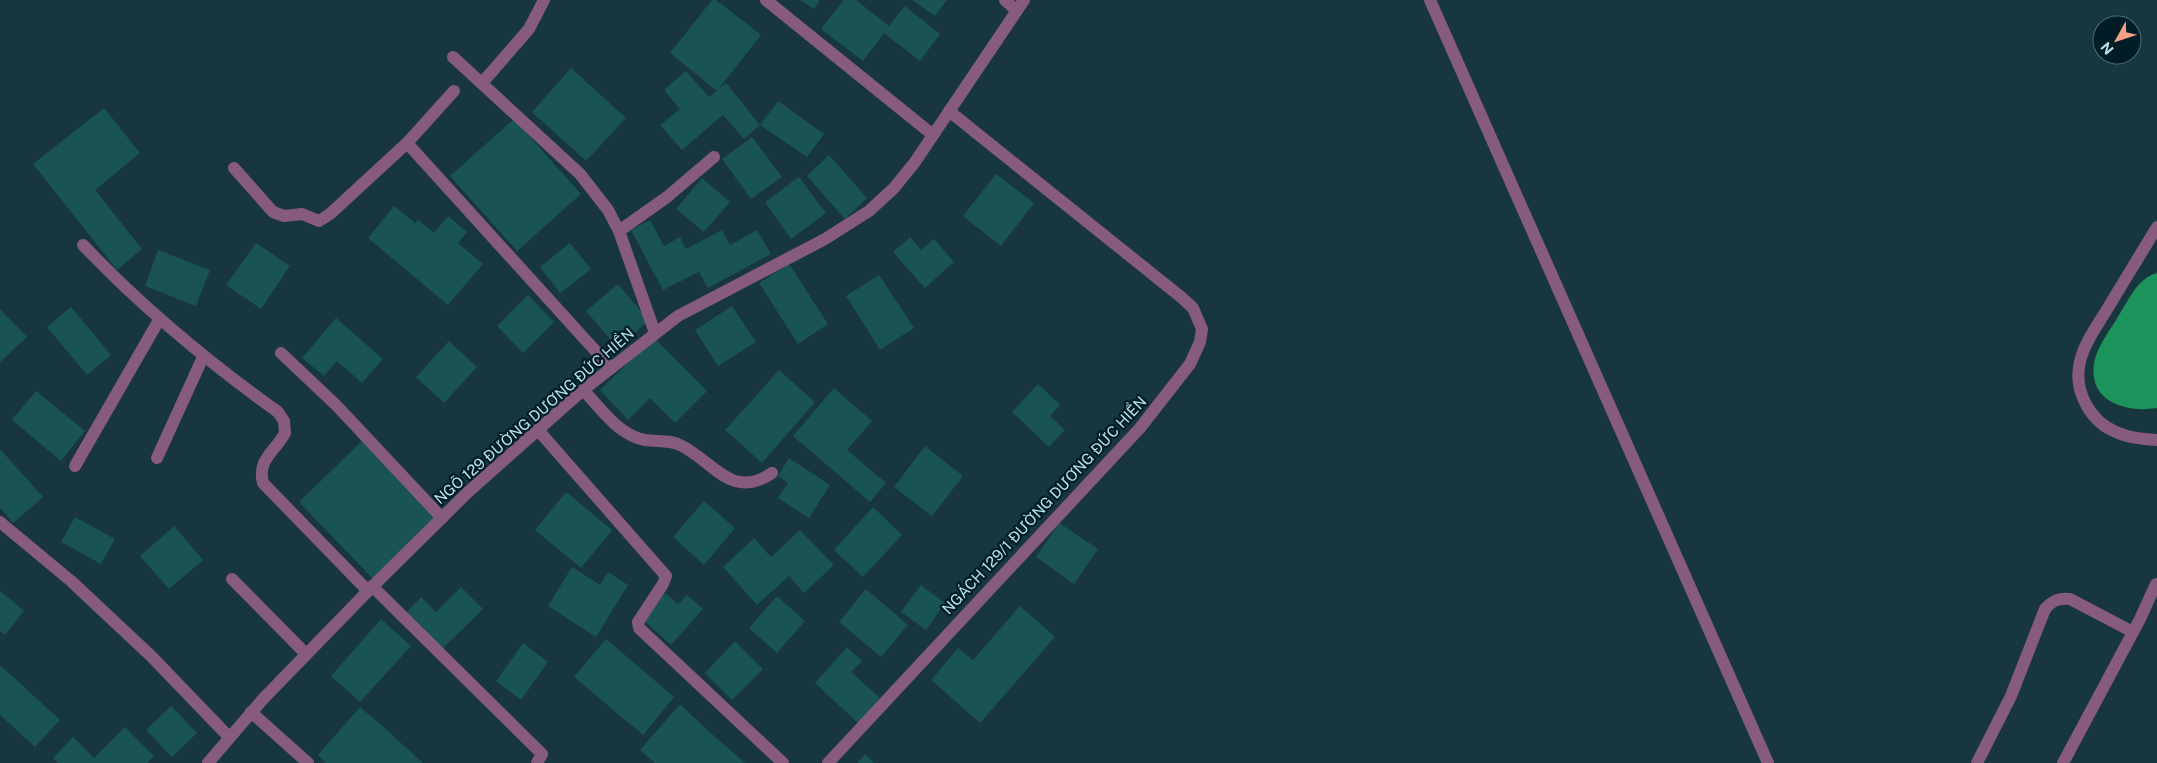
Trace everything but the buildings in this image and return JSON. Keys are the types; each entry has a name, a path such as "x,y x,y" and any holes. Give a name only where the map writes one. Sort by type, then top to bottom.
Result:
{"street":[{"path":"482,83 529,29 544,0"},
{"path":"766,0 933,135"},
{"path":"1005,0 1017,11"},
{"name":"NGÕ 129 ĐƯỜNG DƯƠNG ĐỨC HIỀN","path":"208,763 251,712 370,589 442,518 583,390 655,332 691,308 825,239 870,211 894,188 933,135 1024,0"},
{"path":"1430,0 1768,763"},
{"path":"454,57 580,174 608,210 619,231 655,332"},
{"path":"234,168 273,212 284,216 302,214 319,221 330,214 407,143 454,91"},
{"name":"NGÁCH 129/1 ĐƯỜNG DƯƠNG ĐỨC HIỀN","path":"828,763 1140,428 1190,364 1200,342 1202,329 1199,319 1187,302 949,111"},
{"path":"407,143 610,368"},
{"path":"619,231 667,197 714,157"},
{"path":"2157,227 2090,338 2079,366 2078,378 2085,402 2091,413 2102,424 2114,432 2157,440"},
{"path":"84,245 159,320 203,357 278,412 284,421 285,433 264,462 260,472 262,483 542,754 537,763"},
{"path":"75,466 159,320"},
{"path":"281,353 350,420 442,518"},
{"path":"157,458 203,357"},
{"path":"583,390 620,429 632,436 645,440 670,441 682,446 728,478 744,484 758,482 772,473"},
{"path":"538,430 666,576 664,584 638,622 639,628 783,763"},
{"path":"0,522 71,581 151,656 229,737"},
{"path":"232,579 306,654"},
{"path":"2063,763 2134,632 2157,583"},
{"path":"1977,763 2011,696 2045,609 2051,602 2060,598 2070,599 2134,632"},
{"path":"251,712 308,763"}],"shaded area":[{"path":"2157,273 2157,408 2133,409 2112,402 2103,396 2097,387 2094,376 2094,363 2098,350 2139,284 2144,279"}]}
